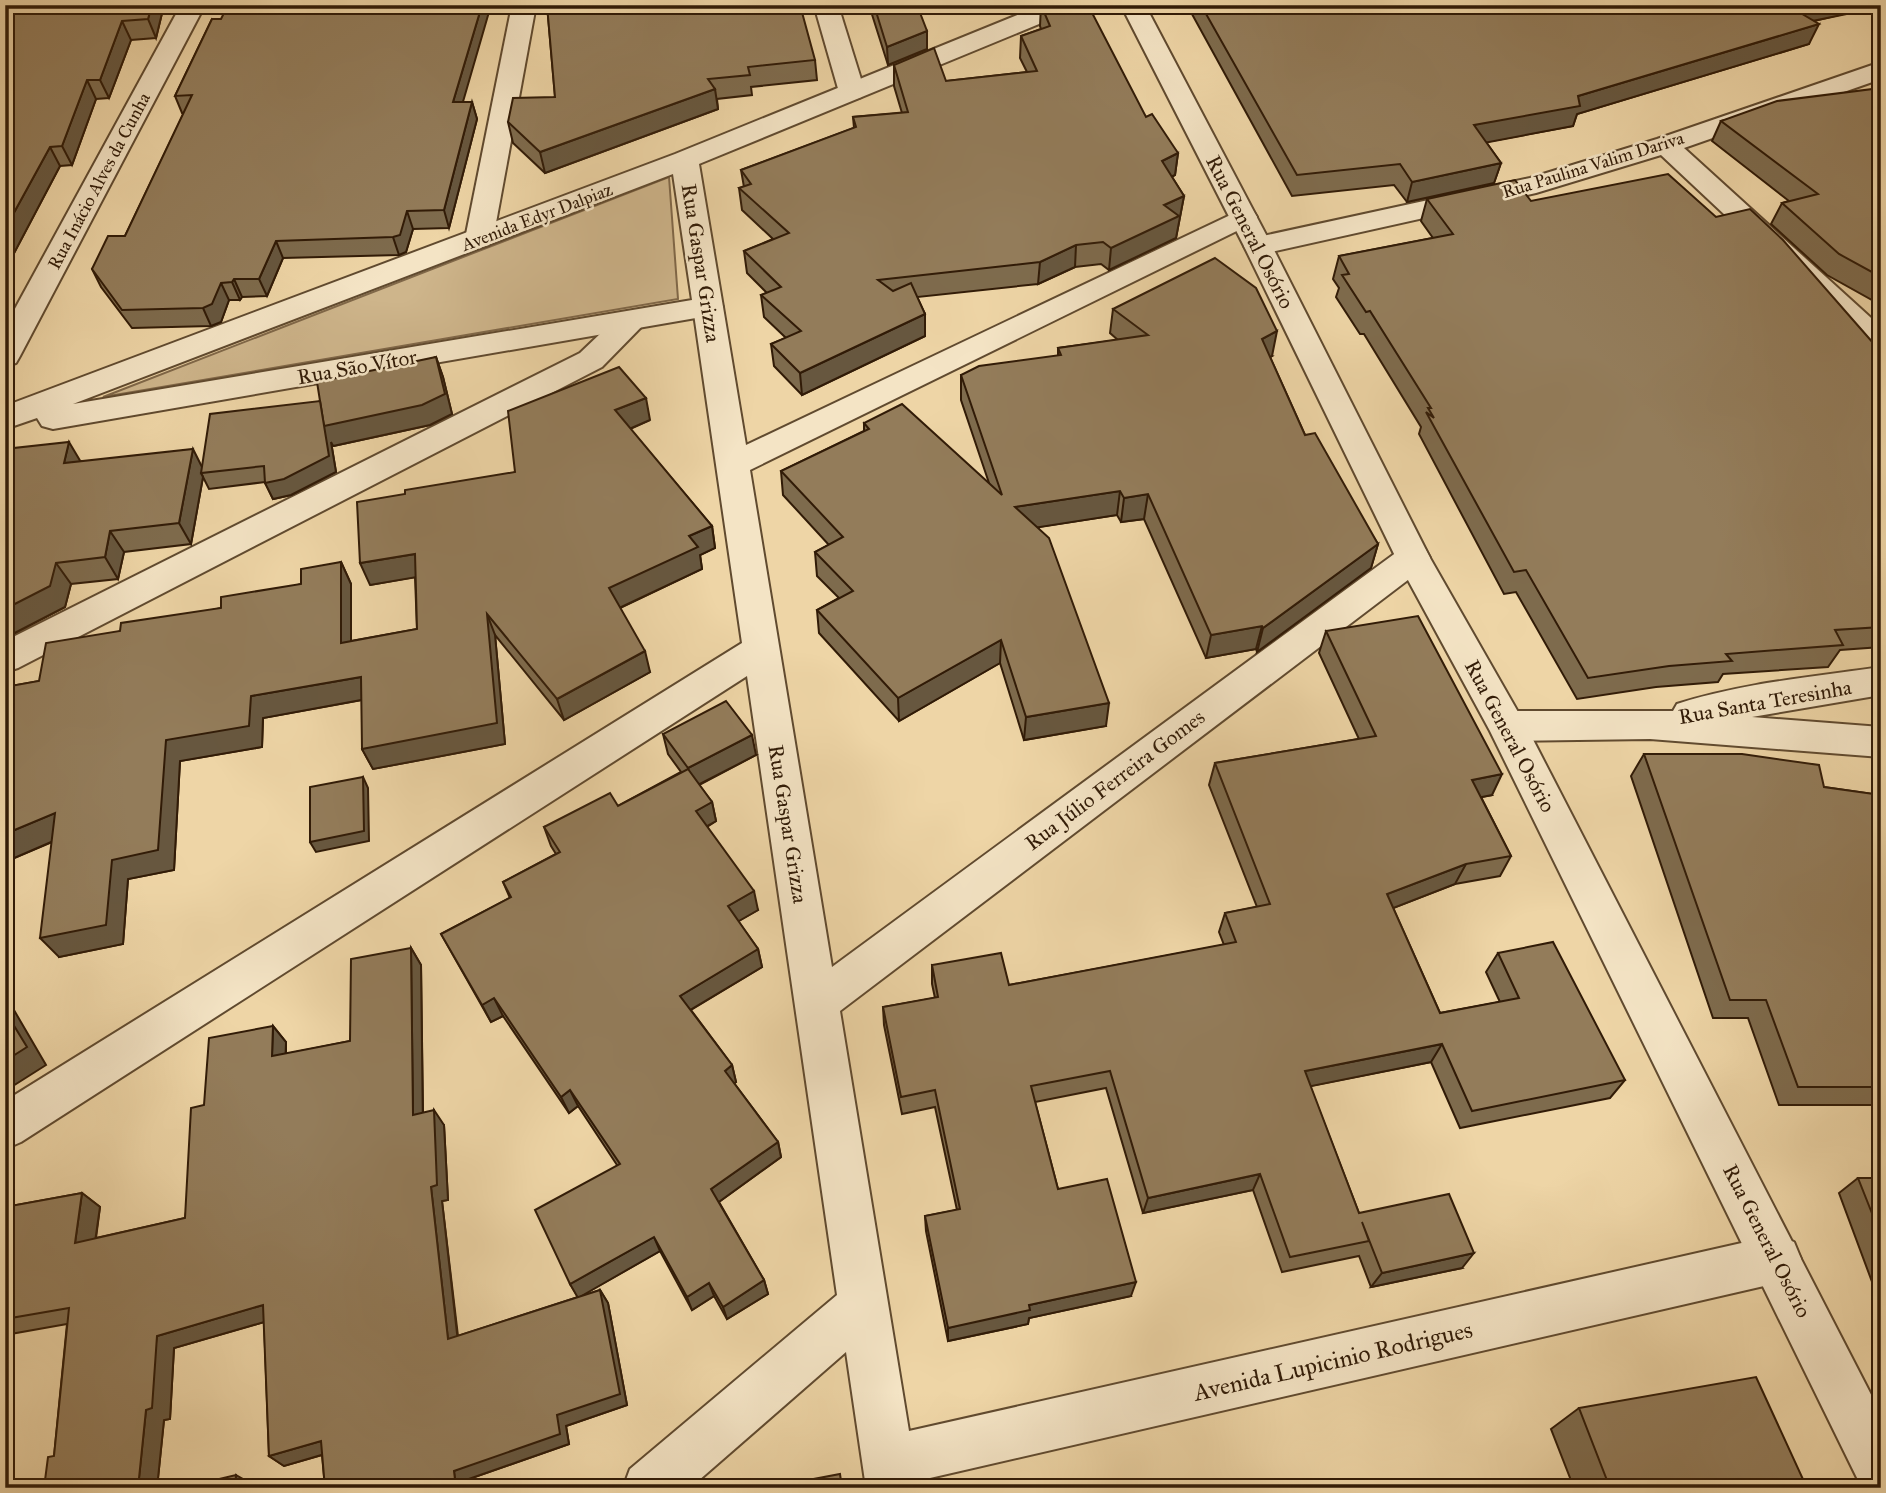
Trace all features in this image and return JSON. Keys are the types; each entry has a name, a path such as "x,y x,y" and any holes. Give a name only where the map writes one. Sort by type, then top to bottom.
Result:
{"street":[{"name":"Rua Inácio Alves da Cunha","path":"5,356 193,5"},
{"path":"479,239 524,5"},
{"path":"826,5 852,92"},
{"name":"Avenida Edyr Dalpiaz","path":"5,418 685,160 1064,5"},
{"name":"Rua General Osório","path":"1133,5 1251,232 1413,558 1507,726 1881,1469"},
{"name":"Rua Paulina Valim Dariva","path":"733,465 1251,232 1536,186 1666,145 1881,70"},
{"path":"1666,145 1881,344"},
{"name":"Rua Gaspar Grizza","path":"685,160 890,1475"},
{"name":"Rua São Vítor","path":"5,426 708,307"},
{"path":"5,658 591,360 633,320"},
{"name":"Rua Júlio Ferreira Gomes","path":"817,1003 1413,558"},
{"path":"5,1127 761,649"},
{"name":"Rua Santa Teresinha","path":"1650,724 1772,698 1881,681"},
{"path":"1507,726 1650,724 1881,742"},
{"name":"Avenida Lupicinio Rodrigues","path":"890,1475 1777,1259"},
{"path":"649,1488 863,1306"}],"shaded area":[{"path":"669,177 678,299 103,397"}],"building":[{"path":"5,5 152,5 148,19 122,21 100,80 87,80 62,146 50,147 5,229"},
{"path":"228,5 482,5 453,102 472,102 444,210 407,211 400,235 393,237 276,241 259,279 234,279 232,282 221,283 212,304 203,308 122,310 92,269 108,236 125,236 192,95 175,96 212,19 221,19"},
{"path":"547,5 800,5 815,60 748,67 750,75 708,79 715,89 540,152 508,122 513,98 555,97"},
{"path":"874,5 917,5 927,31 887,47"},
{"path":"1041,5 1088,5 1146,117 1152,114 1178,153 1162,161 1184,196 1164,205 1179,216 1111,248 1103,242 1076,245 1040,262 878,280 893,291 911,283 925,314 800,373 771,344 801,331 761,295 781,287 744,251 789,233 739,188 751,184 741,170 856,127 853,117 908,112 894,65 934,48 946,81 1037,71 1021,36 1050,26"},
{"path":"1201,5 1804,5 1792,8 1819,24 1578,96 1580,106 1474,125 1501,163 1412,182 1400,164 1297,175"},
{"path":"1881,88 1881,277 1839,254 1782,203 1818,194 1721,121 1777,101"},
{"path":"1668,174 1716,217 1750,209 1783,240 1881,352 1881,627 1835,630 1843,645 1726,654 1732,661 1669,666 1588,678 1526,570 1514,572 1426,412 1434,418 1428,408 1431,408 1370,311 1366,312 1342,275 1349,274 1339,256 1453,234 1427,199 1515,180 1531,201"},
{"path":"1215,258 1256,288 1277,331 1262,339 1305,435 1315,433 1378,544 1263,628 1262,626 1211,635 1148,494 1124,498 1120,491 1015,507 1049,538 1109,703 1026,717 1001,640 898,698 817,610 853,591 815,552 843,537 781,471 869,429 864,423 902,404 1002,495 961,375 979,366 1061,355 1058,348 1148,335 1113,309"},
{"path":"436,357 445,394 422,405 324,426 317,382"},
{"path":"619,367 646,398 615,410 712,526 689,536 698,547 609,588 645,651 557,699 487,614 497,723 362,749 361,677 251,696 249,726 166,740 158,850 112,860 106,925 40,938 55,813 5,834 5,687 39,681 46,643 120,631 121,623 221,608 221,597 301,584 301,569 341,562 341,643 417,629 415,554 360,563 357,502 405,494 405,490 515,472 508,411"},
{"path":"320,401 329,456 284,479 265,483 264,466 201,473 210,414"},
{"path":"69,442 64,463 193,449 179,523 110,531 105,557 56,563 50,586 5,609 5,449"},
{"path":"1418,616 1502,774 1472,780 1511,856 1466,864 1387,894 1440,1013 1519,998 1498,953 1553,942 1625,1080 1472,1111 1442,1044 1305,1071 1359,1213 1449,1194 1474,1253 1382,1273 1362,1222 1369,1241 1290,1257 1260,1174 1148,1198 1110,1071 1031,1086 1058,1189 1107,1179 1136,1282 1029,1305 1030,1310 948,1328 925,1216 960,1209 935,1090 901,1097 883,1007 938,997 932,965 1001,953 1009,985 1236,942 1225,913 1270,904 1215,763 1376,736 1326,631"},
{"path":"726,701 752,735 688,768 663,734"},
{"path":"1644,754 1742,754 1819,765 1824,787 1881,795 1881,1087 1798,1087 1766,1000 1730,1000"},
{"path":"688,769 712,802 696,811 754,891 728,906 758,949 680,996 732,1065 725,1071 778,1142 711,1189 764,1280 723,1307 709,1283 687,1297 654,1237 570,1284 535,1210 620,1164 570,1090 561,1097 494,998 482,1005 441,934 511,897 503,882 560,852 544,827 610,793 618,806"},
{"path":"363,777 364,831 310,842 310,787"},
{"path":"411,948 413,1115 434,1110 437,1185 431,1187 448,1339 600,1290 620,1394 557,1415 560,1434 454,1471 456,1488 325,1488 321,1441 269,1456 263,1305 157,1336 152,1408 146,1410 138,1488 44,1488 48,1457 54,1456 69,1308 5,1319 5,1207 82,1193 75,1243 185,1218 191,1108 204,1105 209,1038 273,1026 272,1056 350,1041 351,959"},
{"path":"5,1011 27,1047 5,1061"},
{"path":"1858,1178 1881,1178 1881,1236"},
{"path":"1756,1377 1807,1488 1610,1488 1579,1408"},
{"path":"840,1474 842,1488 766,1488"},
{"path":"236,1475 235,1488 181,1488"}]}
